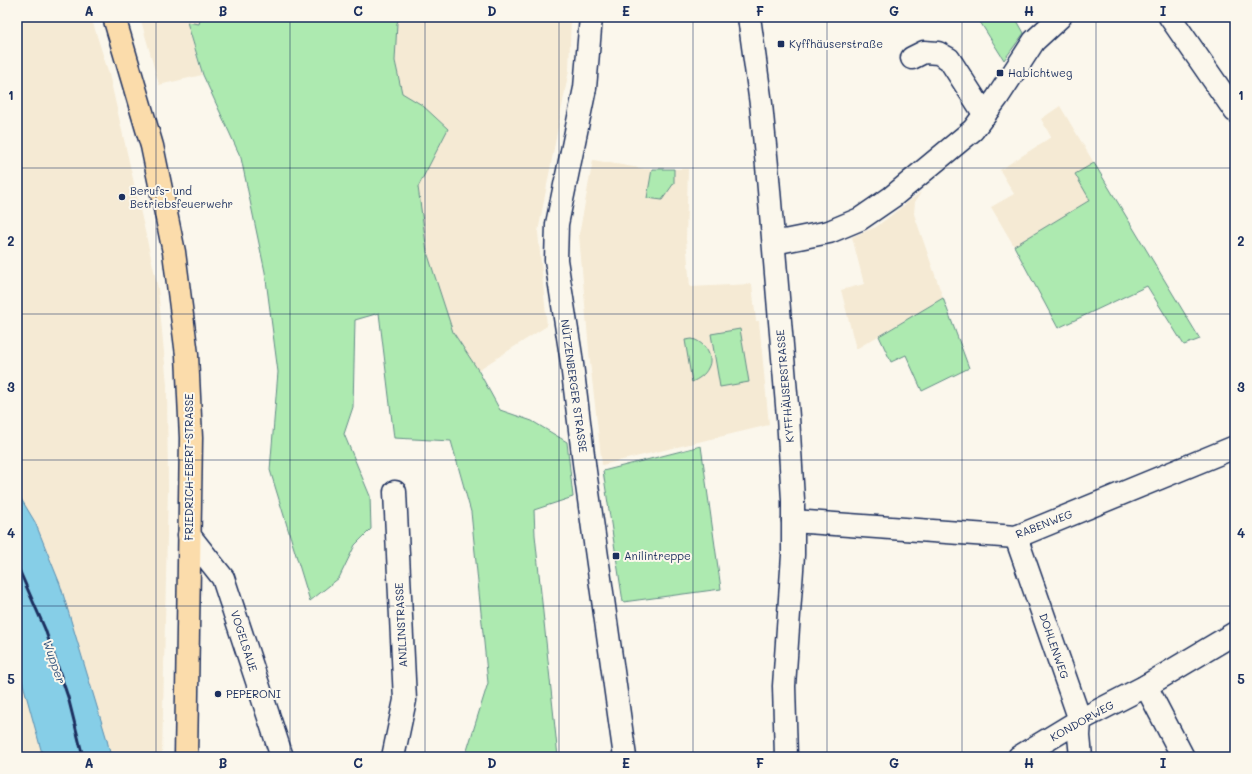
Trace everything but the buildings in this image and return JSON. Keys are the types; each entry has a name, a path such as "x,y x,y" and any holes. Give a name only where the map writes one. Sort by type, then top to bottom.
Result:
{"main road":[{"name":"FRIEDRICH-EBERT-STRASSE","path":"114,17 152,146 174,252 187,355 191,438 186,757"}],"street":[{"name":"NÜTZENBERGER STRASSE","path":"591,17 585,88 557,224 556,260 571,356 585,471 625,757"},
{"name":"KYFFHÄUSERSTRASSE","path":"749,17 761,104 790,442 793,521 784,686 786,757"},
{"path":"774,243 829,232 860,219 892,197 973,130 985,115 1034,41 1060,17"},
{"path":"1170,17 1235,111"},
{"path":"912,58 924,52 938,53 949,59 985,115"},
{"name":"RABENWEG","path":"793,521 1016,537 1235,447"},
{"name":"ANILINSTRASSE","path":"393,757 405,700 395,492"},
{"name":"VOGELSAUE","path":"189,535 223,578 282,757"},
{"name":"DOHLENWEG","path":"1016,537 1080,720 1079,736 1081,757"},
{"name":"KONDORWEG","path":"1019,757 1080,720 1146,686 1235,633"},
{"path":"1146,686 1183,757"}],"shaded area":[{"path":"17,17 91,17 109,74 158,288 167,385 168,489 162,757 17,757"},
{"path":"140,17 201,17 199,24 187,22 202,75 159,85"},
{"path":"400,17 571,17 569,70 538,232 547,326 478,370 453,332 427,252 418,187 448,129 422,105 402,93 395,61 397,23"},
{"path":"1060,106 1094,163 1075,174 1091,200 1014,246 991,207 1014,194 1000,170 1051,137 1041,119"},
{"path":"593,160 645,169 688,169 686,239 690,287 752,284 756,321 759,321 769,425 602,465 590,362 579,235"},
{"path":"921,192 915,202 914,214 943,298 856,349 841,290 864,284 852,237 876,227"}],"green space":[{"path":"201,17 400,17 397,23 395,61 402,93 422,105 448,129 418,187 427,252 453,332 478,370 500,410 532,421 567,442 573,497 534,510 535,535 558,757 465,757 488,683 471,512 451,441 394,438 379,313 355,320 353,407 344,434 370,496 371,529 355,545 339,578 310,601 270,470 278,372 265,272 241,158 203,75 187,22 199,24"},
{"path":"977,17 1015,17 1024,33 1004,60"},
{"path":"1094,163 1200,339 1184,345 1147,286 1058,328 1014,246 1090,200 1075,174"},
{"path":"652,169 674,169 674,183 662,200 647,198"},
{"path":"943,298 969,368 922,391 906,355 891,362 879,336"},
{"path":"740,329 749,382 720,387 711,334"},
{"path":"685,340 696,340 707,350 710,363 705,373 692,382"},
{"path":"701,446 721,589 623,602 603,471"}],"water":[{"name":"Wupper","path":"17,492 35,522 60,584 111,757 43,757 17,662"}],"railway":[{"path":"17,565 45,629 68,697 83,757"}],"place":[{"name":"Kyffhäuserstraße","path":"781,44"},
{"name":"Habichtweg","path":"1000,73"},
{"name":"Berufs- und Betriebsfeuerwehr","path":"122,197"},
{"name":"Anilintreppe","path":"616,556"},
{"name":"PEPERONI","path":"218,694"}]}
